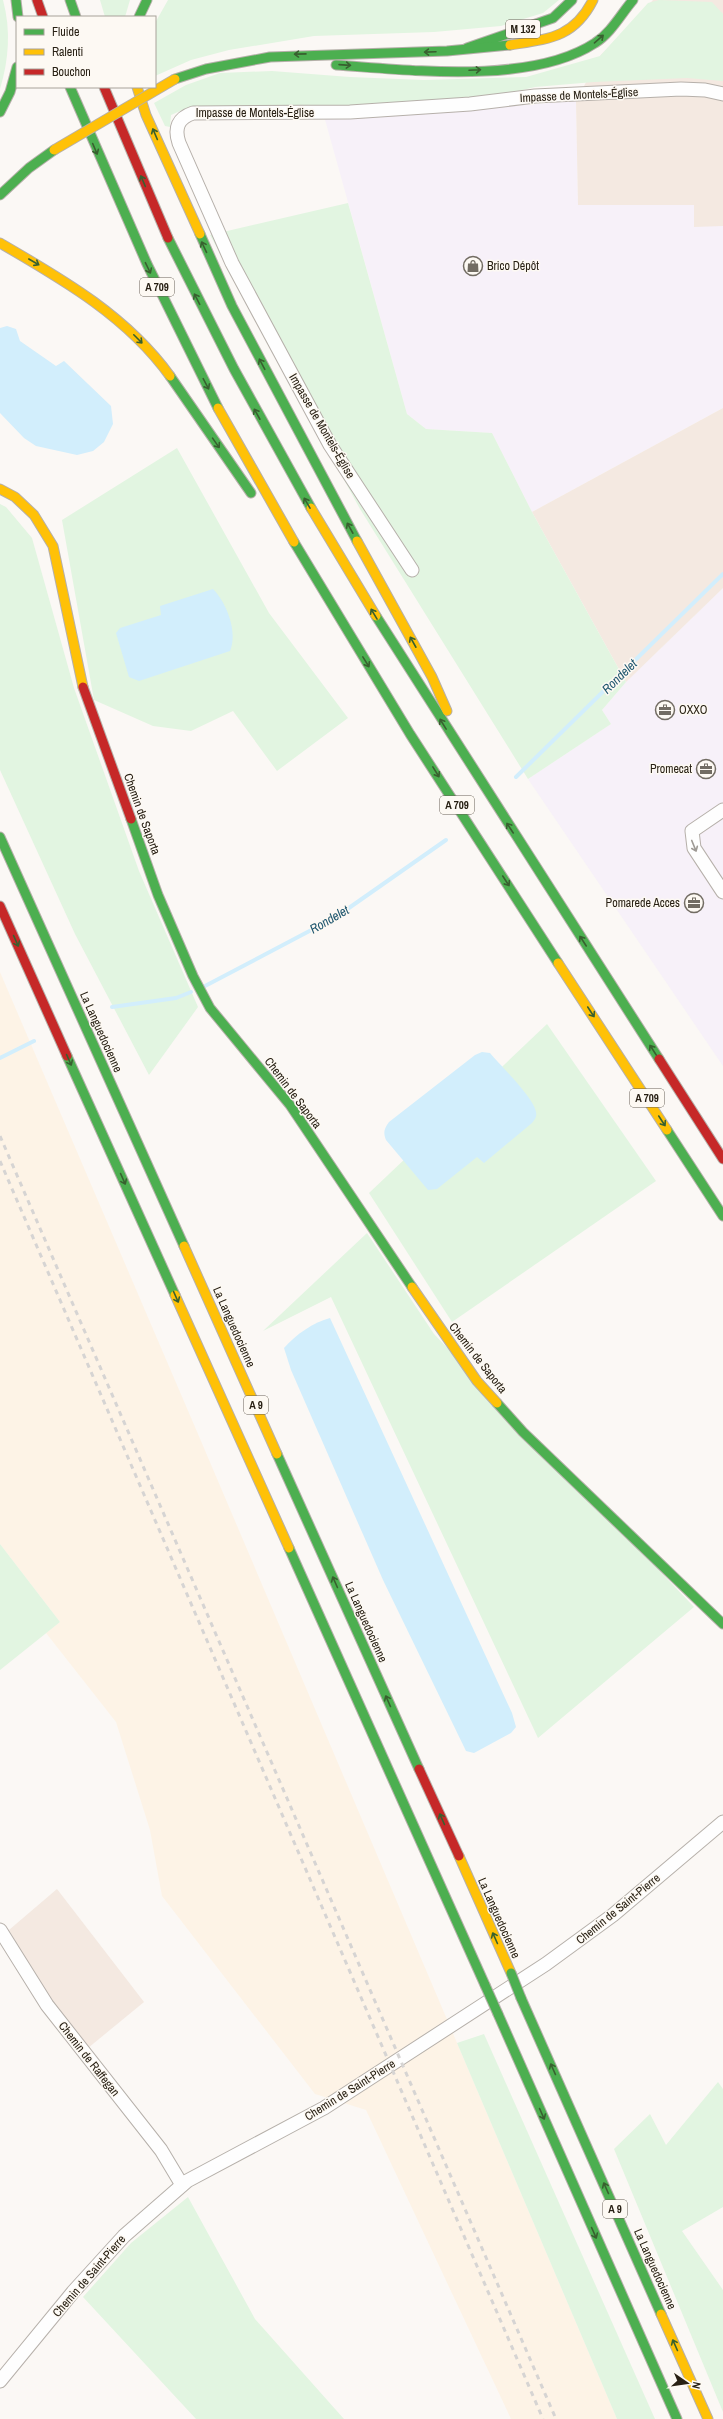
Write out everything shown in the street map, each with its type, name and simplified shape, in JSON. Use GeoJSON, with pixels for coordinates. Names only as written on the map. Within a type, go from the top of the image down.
{"type":"FeatureCollection","features":[{"type":"Feature","properties":{"kind":"main road"},"geometry":{"type":"LineString","coordinates":[[16,0],[18,16]]}},
{"type":"Feature","properties":{"kind":"main road"},"geometry":{"type":"LineString","coordinates":[[37,0],[43,16]]}},
{"type":"Feature","properties":{"kind":"main road"},"geometry":{"type":"LineString","coordinates":[[70,0],[76,16]]}},
{"type":"Feature","properties":{"kind":"main road"},"geometry":{"type":"LineString","coordinates":[[139,16],[147,0]]}},
{"type":"Feature","properties":{"kind":"main road","name":"M 132"},"geometry":{"type":"LineString","coordinates":[[467,48],[553,18],[572,0]]}},
{"type":"Feature","properties":{"kind":"main road","name":"M 132"},"geometry":{"type":"LineString","coordinates":[[0,196],[29,168],[54,150],[124,107],[175,79],[221,63],[293,54],[435,52],[556,38],[581,22],[593,0]]}},
{"type":"Feature","properties":{"kind":"main road","name":"M 132"},"geometry":{"type":"LineString","coordinates":[[250,59],[437,71],[508,68],[540,63],[585,49],[602,37],[633,0]]}},
{"type":"Feature","properties":{"kind":"main road"},"geometry":{"type":"LineString","coordinates":[[0,112],[10,92],[16,71]]}},
{"type":"Feature","properties":{"kind":"main road","name":"A 709"},"geometry":{"type":"LineString","coordinates":[[70,88],[135,239],[199,372],[266,494],[346,629],[723,1216]]}},
{"type":"Feature","properties":{"kind":"main road","name":"A 709"},"geometry":{"type":"LineString","coordinates":[[104,88],[168,238],[195,295],[254,407],[358,588],[479,781],[723,1159]]}},
{"type":"Feature","properties":{"kind":"main road"},"geometry":{"type":"LineString","coordinates":[[137,88],[152,128],[232,306],[313,460],[432,676],[479,781]]}},
{"type":"Feature","properties":{"kind":"main road"},"geometry":{"type":"LineString","coordinates":[[0,243],[97,303],[143,344],[168,374],[259,504]]}},
{"type":"Feature","properties":{"kind":"main road","name":"Chemin de Saporta"},"geometry":{"type":"LineString","coordinates":[[0,489],[15,497],[34,514],[53,546],[83,687],[158,895],[193,976],[210,1008],[290,1105],[443,1334],[477,1380],[523,1432],[723,1624]]}},
{"type":"Feature","properties":{"kind":"main road"},"geometry":{"type":"LineString","coordinates":[[272,522],[346,629]]}},
{"type":"Feature","properties":{"kind":"main road","name":"La Languedocienne"},"geometry":{"type":"LineString","coordinates":[[0,837],[511,1974],[708,2419]]}},
{"type":"Feature","properties":{"kind":"main road","name":"A 9"},"geometry":{"type":"LineString","coordinates":[[0,906],[498,2014],[677,2419]]}},
{"type":"Feature","properties":{"kind":"street","name":"Impasse de Montels-Église"},"geometry":{"type":"LineString","coordinates":[[412,570],[330,445],[232,263],[178,143],[176,128],[179,122],[185,116],[193,113],[350,112],[470,104],[535,96],[681,89],[705,90],[723,94]]}},
{"type":"Feature","properties":{"kind":"street"},"geometry":{"type":"LineString","coordinates":[[723,810],[692,831],[694,848],[723,892]]}},
{"type":"Feature","properties":{"kind":"street","name":"Chemin de Saint-Pierre"},"geometry":{"type":"LineString","coordinates":[[0,2381],[73,2292],[124,2236],[182,2185],[324,2108],[546,1964],[613,1915],[723,1822]]}},
{"type":"Feature","properties":{"kind":"street","name":"Chemin de Raffegan"},"geometry":{"type":"LineString","coordinates":[[0,1930],[47,2005],[161,2150],[182,2185]]}},
{"type":"Feature","properties":{"kind":"shaded area"},"geometry":{"type":"Polygon","coordinates":[[[653,0],[723,0],[723,226],[694,227],[694,205],[578,205],[576,101],[600,56],[653,0]]]}},
{"type":"Feature","properties":{"kind":"shaded area"},"geometry":{"type":"Polygon","coordinates":[[[576,101],[578,205],[695,205],[723,226],[723,408],[532,512],[492,433],[426,429],[407,414],[324,116],[437,112],[576,101]]]}},
{"type":"Feature","properties":{"kind":"shaded area"},"geometry":{"type":"Polygon","coordinates":[[[723,408],[723,588],[626,682],[532,512],[723,408]]]}},
{"type":"Feature","properties":{"kind":"shaded area"},"geometry":{"type":"Polygon","coordinates":[[[723,588],[723,1066],[528,779],[611,724],[602,710],[626,682],[723,588]]]}},
{"type":"Feature","properties":{"kind":"shaded area"},"geometry":{"type":"Polygon","coordinates":[[[0,972],[617,2419],[511,2419],[366,2110],[315,2094],[162,1896],[150,1830],[116,1722],[46,1633],[60,1622],[0,1544],[0,972]]]}},
{"type":"Feature","properties":{"kind":"shaded area"},"geometry":{"type":"Polygon","coordinates":[[[57,1889],[144,2002],[88,2048],[44,1992],[9,1930],[57,1889]]]}},
{"type":"Feature","properties":{"kind":"green space"},"geometry":{"type":"Polygon","coordinates":[[[0,0],[3,0],[6,11],[8,44],[0,89],[0,0]]]}},
{"type":"Feature","properties":{"kind":"green space"},"geometry":{"type":"Polygon","coordinates":[[[100,0],[130,0],[125,16],[105,16],[100,0]]]}},
{"type":"Feature","properties":{"kind":"green space"},"geometry":{"type":"Polygon","coordinates":[[[168,0],[559,0],[543,13],[501,26],[434,32],[314,36],[229,50],[191,60],[156,76],[156,21],[168,0]]]}},
{"type":"Feature","properties":{"kind":"green space"},"geometry":{"type":"Polygon","coordinates":[[[659,0],[712,2],[723,14],[723,81],[687,78],[594,82],[535,87],[502,95],[357,107],[281,109],[240,106],[187,108],[171,115],[170,127],[165,126],[154,103],[186,85],[220,73],[272,71],[350,77],[424,80],[526,77],[600,56],[648,3],[659,0]]]}},
{"type":"Feature","properties":{"kind":"green space"},"geometry":{"type":"Polygon","coordinates":[[[348,203],[407,414],[426,429],[492,433],[532,512],[626,682],[602,710],[611,724],[528,779],[360,509],[210,235],[348,203]]]}},
{"type":"Feature","properties":{"kind":"green space"},"geometry":{"type":"Polygon","coordinates":[[[177,448],[269,613],[348,718],[277,771],[233,711],[191,731],[153,726],[94,700],[62,520],[177,448]]]}},
{"type":"Feature","properties":{"kind":"green space"},"geometry":{"type":"Polygon","coordinates":[[[0,504],[6,507],[32,538],[74,688],[139,871],[198,1007],[149,1075],[75,934],[0,770],[0,504]]]}},
{"type":"Feature","properties":{"kind":"green space"},"geometry":{"type":"Polygon","coordinates":[[[547,1024],[656,1181],[452,1322],[369,1193],[547,1024]]]}},
{"type":"Feature","properties":{"kind":"green space"},"geometry":{"type":"Polygon","coordinates":[[[367,1233],[434,1334],[694,1607],[538,1738],[331,1297],[263,1331],[367,1233]]]}},
{"type":"Feature","properties":{"kind":"green space"},"geometry":{"type":"Polygon","coordinates":[[[0,1544],[60,1622],[0,1670],[0,1544]]]}},
{"type":"Feature","properties":{"kind":"green space"},"geometry":{"type":"Polygon","coordinates":[[[484,2034],[655,2419],[617,2419],[457,2043],[484,2034]]]}},
{"type":"Feature","properties":{"kind":"green space"},"geometry":{"type":"Polygon","coordinates":[[[718,2082],[723,2089],[723,2207],[682,2231],[723,2290],[723,2412],[614,2149],[650,2114],[666,2145],[718,2082]]]}},
{"type":"Feature","properties":{"kind":"green space"},"geometry":{"type":"Polygon","coordinates":[[[188,2197],[255,2319],[344,2419],[196,2419],[83,2297],[131,2243],[188,2197]]]}},
{"type":"Feature","properties":{"kind":"water"},"geometry":{"type":"Polygon","coordinates":[[[7,326],[16,329],[20,341],[56,366],[64,361],[111,406],[113,424],[104,442],[93,451],[77,455],[36,446],[24,438],[0,413],[0,328],[7,326]]]}},
{"type":"Feature","properties":{"kind":"water"},"geometry":{"type":"Polygon","coordinates":[[[213,589],[223,602],[230,618],[233,636],[230,651],[139,681],[129,677],[116,633],[120,628],[161,615],[160,606],[213,589]]]}},
{"type":"Feature","properties":{"kind":"water"},"geometry":{"type":"Polygon","coordinates":[[[482,1052],[490,1053],[523,1090],[534,1106],[536,1118],[484,1163],[477,1157],[437,1189],[428,1190],[386,1140],[384,1135],[385,1129],[389,1122],[475,1055],[482,1052]]]}},
{"type":"Feature","properties":{"kind":"water"},"geometry":{"type":"Polygon","coordinates":[[[330,1318],[512,1713],[516,1727],[511,1733],[474,1753],[466,1751],[383,1580],[291,1370],[284,1348],[305,1330],[330,1318]]]}},
{"type":"Feature","properties":{"kind":"waterway","name":"Rondelet"},"geometry":{"type":"LineString","coordinates":[[516,777],[723,574]]}},
{"type":"Feature","properties":{"kind":"waterway","name":"Rondelet"},"geometry":{"type":"LineString","coordinates":[[205,986],[336,917],[446,840]]}},
{"type":"Feature","properties":{"kind":"waterway"},"geometry":{"type":"LineString","coordinates":[[112,1007],[176,998],[191,992]]}},
{"type":"Feature","properties":{"kind":"waterway"},"geometry":{"type":"LineString","coordinates":[[0,1058],[34,1041]]}},
{"type":"Feature","properties":{"kind":"railway"},"geometry":{"type":"LineString","coordinates":[[0,1136],[556,2419]]}},
{"type":"Feature","properties":{"kind":"railway"},"geometry":{"type":"LineString","coordinates":[[0,1161],[543,2419]]}},
{"type":"Feature","properties":{"kind":"traffic: fast"},"geometry":{"type":"LineString","coordinates":[[16,0],[18,16]]}},
{"type":"Feature","properties":{"kind":"traffic: fast"},"geometry":{"type":"LineString","coordinates":[[70,0],[76,16]]}},
{"type":"Feature","properties":{"kind":"traffic: fast"},"geometry":{"type":"LineString","coordinates":[[139,16],[147,0]]}},
{"type":"Feature","properties":{"kind":"traffic: fast"},"geometry":{"type":"LineString","coordinates":[[467,48],[553,18],[572,0]]}},
{"type":"Feature","properties":{"kind":"traffic: fast"},"geometry":{"type":"LineString","coordinates":[[336,65],[399,70],[469,72],[504,70],[538,65],[569,56],[601,39],[611,29],[633,0]]}},
{"type":"Feature","properties":{"kind":"traffic: fast"},"geometry":{"type":"LineString","coordinates":[[175,79],[206,69],[270,57],[447,51],[510,45]]}},
{"type":"Feature","properties":{"kind":"traffic: fast"},"geometry":{"type":"LineString","coordinates":[[0,112],[10,92],[16,71]]}},
{"type":"Feature","properties":{"kind":"traffic: fast"},"geometry":{"type":"LineString","coordinates":[[70,88],[147,264],[218,408]]}},
{"type":"Feature","properties":{"kind":"traffic: fast"},"geometry":{"type":"LineString","coordinates":[[0,195],[29,168],[54,150]]}},
{"type":"Feature","properties":{"kind":"traffic: fast"},"geometry":{"type":"LineString","coordinates":[[200,234],[232,306],[357,541]]}},
{"type":"Feature","properties":{"kind":"traffic: fast"},"geometry":{"type":"LineString","coordinates":[[168,238],[234,369],[311,508]]}},
{"type":"Feature","properties":{"kind":"traffic: fast"},"geometry":{"type":"LineString","coordinates":[[170,376],[251,493]]}},
{"type":"Feature","properties":{"kind":"traffic: fast"},"geometry":{"type":"LineString","coordinates":[[294,542],[410,734],[558,963]]}},
{"type":"Feature","properties":{"kind":"traffic: fast"},"geometry":{"type":"LineString","coordinates":[[376,616],[659,1059]]}},
{"type":"Feature","properties":{"kind":"traffic: fast"},"geometry":{"type":"LineString","coordinates":[[131,819],[158,895],[193,976],[210,1008],[290,1105],[412,1287]]}},
{"type":"Feature","properties":{"kind":"traffic: fast"},"geometry":{"type":"LineString","coordinates":[[0,837],[184,1246]]}},
{"type":"Feature","properties":{"kind":"traffic: fast"},"geometry":{"type":"LineString","coordinates":[[67,1056],[175,1295]]}},
{"type":"Feature","properties":{"kind":"traffic: fast"},"geometry":{"type":"LineString","coordinates":[[667,1130],[723,1216]]}},
{"type":"Feature","properties":{"kind":"traffic: fast"},"geometry":{"type":"LineString","coordinates":[[497,1403],[523,1432],[723,1624]]}},
{"type":"Feature","properties":{"kind":"traffic: fast"},"geometry":{"type":"LineString","coordinates":[[277,1454],[419,1769]]}},
{"type":"Feature","properties":{"kind":"traffic: fast"},"geometry":{"type":"LineString","coordinates":[[289,1548],[485,1985]]}},
{"type":"Feature","properties":{"kind":"traffic: fast"},"geometry":{"type":"LineString","coordinates":[[511,1973],[521,1998]]}},
{"type":"Feature","properties":{"kind":"traffic: fast"},"geometry":{"type":"LineString","coordinates":[[485,1985],[498,2014]]}},
{"type":"Feature","properties":{"kind":"traffic: fast"},"geometry":{"type":"LineString","coordinates":[[521,1998],[661,2314]]}},
{"type":"Feature","properties":{"kind":"traffic: fast"},"geometry":{"type":"LineString","coordinates":[[498,2014],[677,2419]]}},
{"type":"Feature","properties":{"kind":"traffic: slow"},"geometry":{"type":"LineString","coordinates":[[510,45],[536,41],[559,34],[577,22],[586,13],[593,0]]}},
{"type":"Feature","properties":{"kind":"traffic: slow"},"geometry":{"type":"LineString","coordinates":[[54,150],[175,79]]}},
{"type":"Feature","properties":{"kind":"traffic: slow"},"geometry":{"type":"LineString","coordinates":[[137,88],[146,115],[200,234]]}},
{"type":"Feature","properties":{"kind":"traffic: slow"},"geometry":{"type":"LineString","coordinates":[[0,243],[70,285],[114,317],[153,355],[170,376]]}},
{"type":"Feature","properties":{"kind":"traffic: slow"},"geometry":{"type":"LineString","coordinates":[[218,408],[294,542]]}},
{"type":"Feature","properties":{"kind":"traffic: slow"},"geometry":{"type":"LineString","coordinates":[[0,489],[15,497],[34,515],[53,546],[83,687]]}},
{"type":"Feature","properties":{"kind":"traffic: slow"},"geometry":{"type":"LineString","coordinates":[[311,508],[376,616]]}},
{"type":"Feature","properties":{"kind":"traffic: slow"},"geometry":{"type":"LineString","coordinates":[[357,541],[432,677],[447,711]]}},
{"type":"Feature","properties":{"kind":"traffic: slow"},"geometry":{"type":"LineString","coordinates":[[558,963],[667,1130]]}},
{"type":"Feature","properties":{"kind":"traffic: slow"},"geometry":{"type":"LineString","coordinates":[[184,1246],[277,1454]]}},
{"type":"Feature","properties":{"kind":"traffic: slow"},"geometry":{"type":"LineString","coordinates":[[412,1287],[477,1381],[497,1403]]}},
{"type":"Feature","properties":{"kind":"traffic: slow"},"geometry":{"type":"LineString","coordinates":[[175,1295],[289,1548]]}},
{"type":"Feature","properties":{"kind":"traffic: slow"},"geometry":{"type":"LineString","coordinates":[[459,1856],[511,1973]]}},
{"type":"Feature","properties":{"kind":"traffic: slow"},"geometry":{"type":"LineString","coordinates":[[661,2314],[708,2419]]}},
{"type":"Feature","properties":{"kind":"traffic: jam"},"geometry":{"type":"LineString","coordinates":[[37,0],[43,16]]}},
{"type":"Feature","properties":{"kind":"traffic: jam"},"geometry":{"type":"LineString","coordinates":[[104,88],[168,238]]}},
{"type":"Feature","properties":{"kind":"traffic: jam"},"geometry":{"type":"LineString","coordinates":[[83,687],[131,819]]}},
{"type":"Feature","properties":{"kind":"traffic: jam"},"geometry":{"type":"LineString","coordinates":[[0,906],[67,1056]]}},
{"type":"Feature","properties":{"kind":"traffic: jam"},"geometry":{"type":"LineString","coordinates":[[659,1059],[723,1159]]}},
{"type":"Feature","properties":{"kind":"traffic: jam"},"geometry":{"type":"LineString","coordinates":[[419,1769],[459,1856]]}},
{"type":"Feature","properties":{"kind":"place","name":"Brico Dépôt"},"geometry":{"type":"Point","coordinates":[473,266]}},
{"type":"Feature","properties":{"kind":"place","name":"OXXO"},"geometry":{"type":"Point","coordinates":[665,710]}},
{"type":"Feature","properties":{"kind":"place","name":"Promecat"},"geometry":{"type":"Point","coordinates":[706,769]}},
{"type":"Feature","properties":{"kind":"place","name":"Pomarede Acces"},"geometry":{"type":"Point","coordinates":[694,903]}}]}
